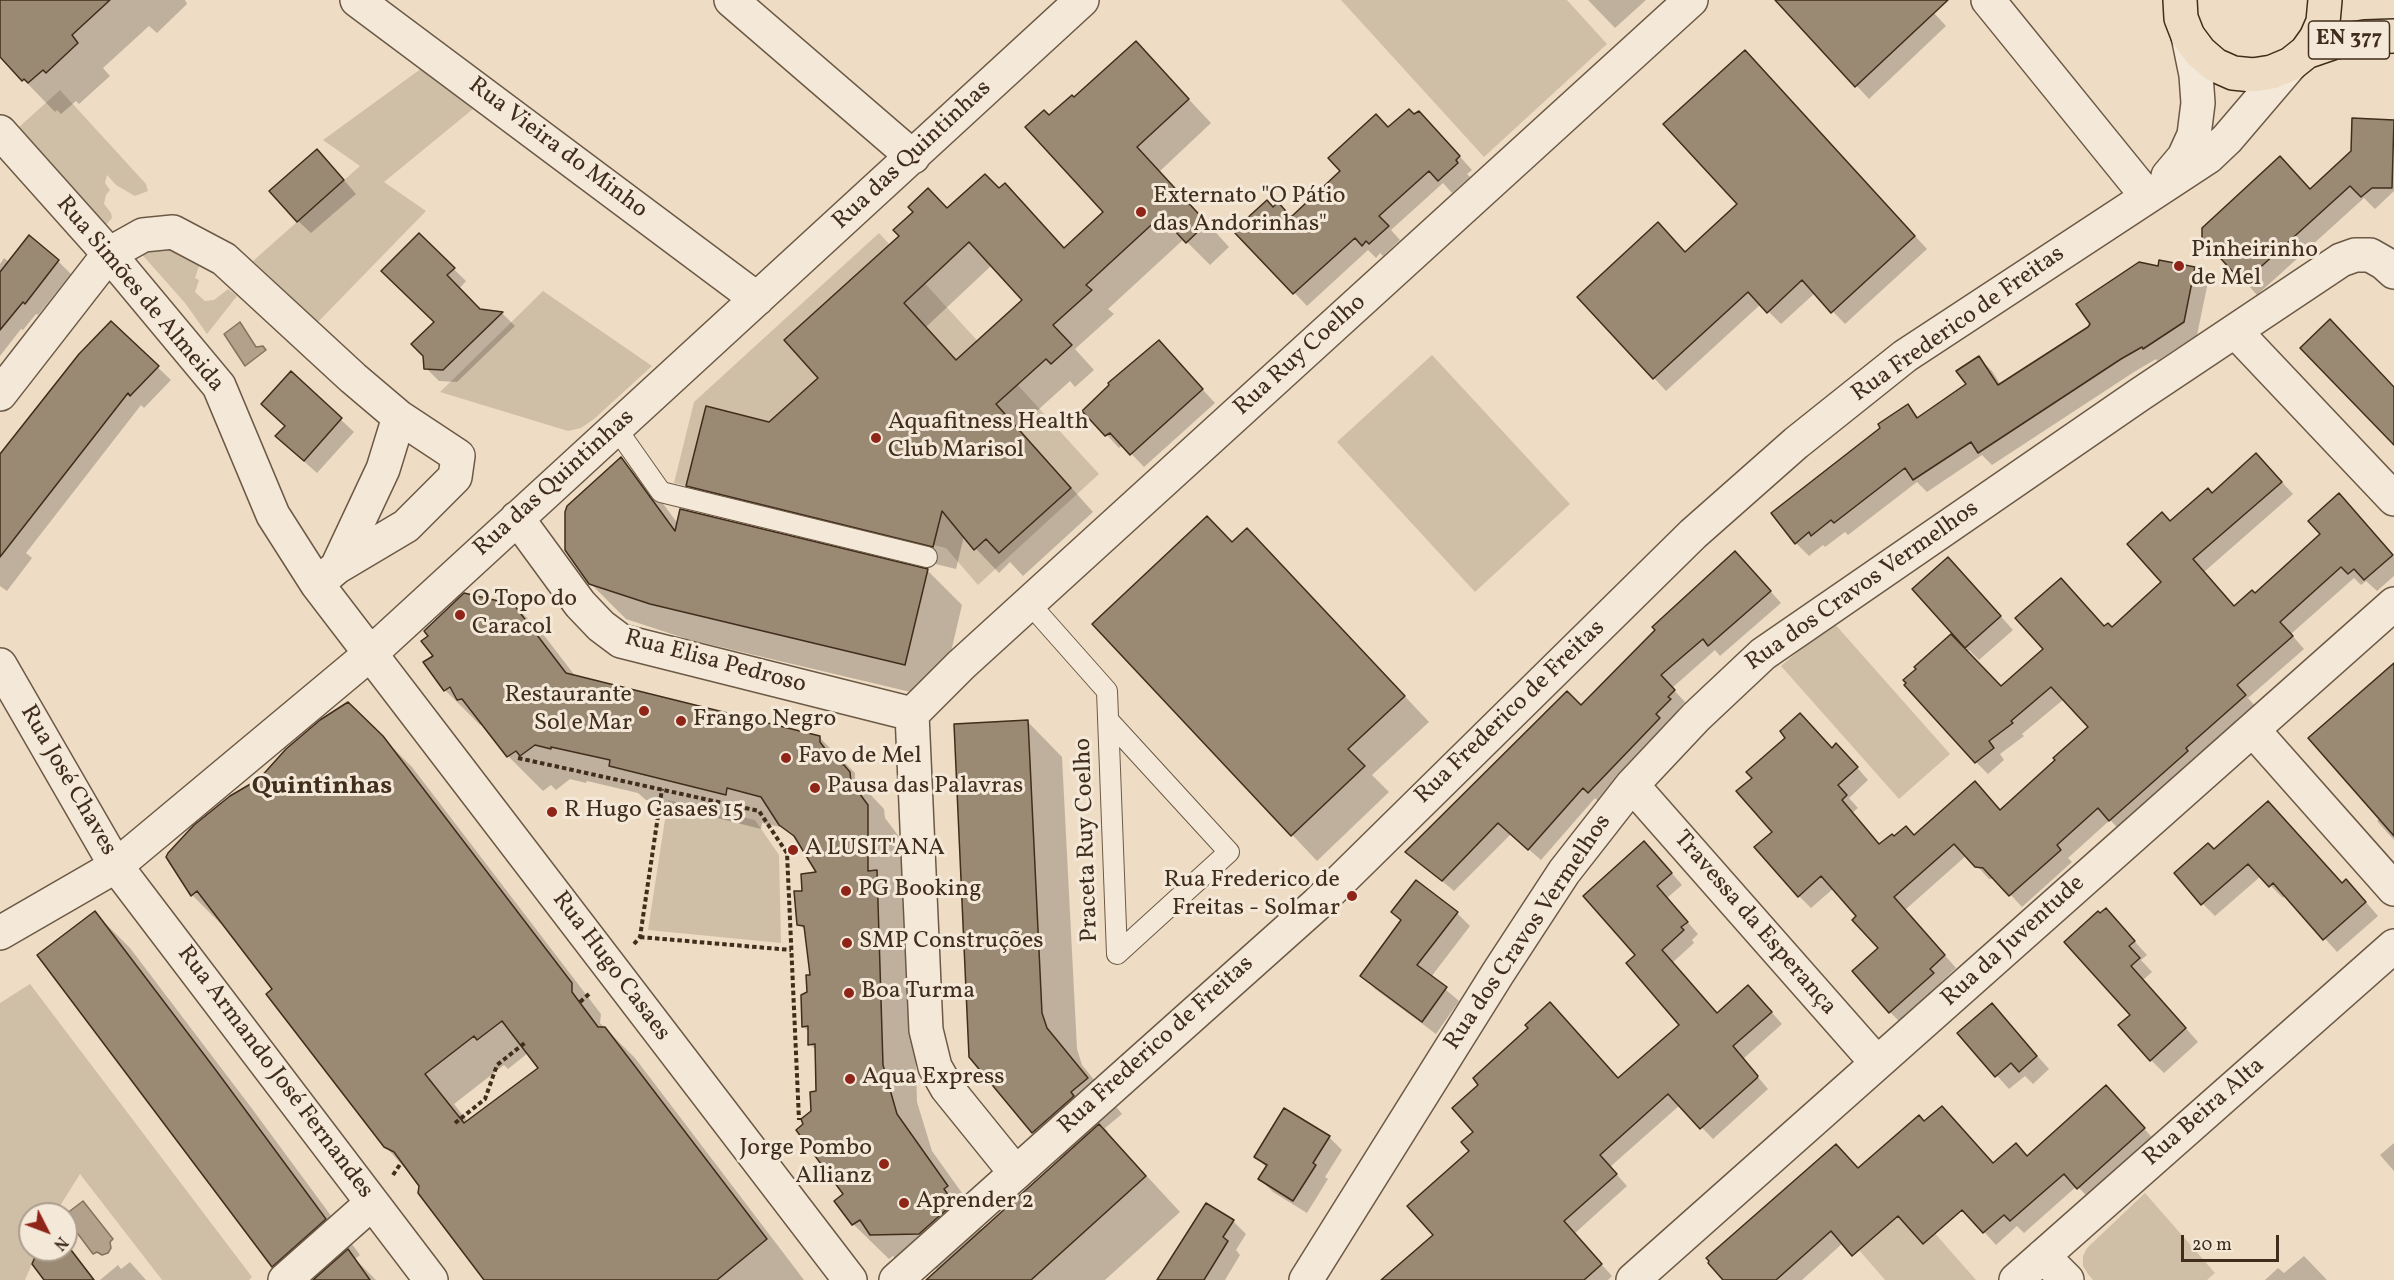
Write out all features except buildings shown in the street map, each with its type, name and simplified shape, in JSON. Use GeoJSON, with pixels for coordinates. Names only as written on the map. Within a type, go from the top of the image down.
{"type":"FeatureCollection","features":[{"type":"Feature","properties":{"kind":"main road"},"geometry":{"type":"LineString","coordinates":[[2180,0],[2181,18],[2188,36],[2200,52],[2215,64],[2234,72],[2253,75],[2272,72],[2298,58],[2316,38],[2323,22],[2325,0]]}},
{"type":"Feature","properties":{"kind":"main road","name":"EN 377"},"geometry":{"type":"LineString","coordinates":[[2298,58],[2335,42],[2365,37],[2394,36]]}},
{"type":"Feature","properties":{"kind":"street","name":"Rua Vieira do Minho"},"geometry":{"type":"LineString","coordinates":[[357,0],[757,299]]}},
{"type":"Feature","properties":{"kind":"street"},"geometry":{"type":"LineString","coordinates":[[731,0],[913,157]]}},
{"type":"Feature","properties":{"kind":"street","name":"Rua das Quintinhas"},"geometry":{"type":"LineString","coordinates":[[0,933],[116,866],[370,654],[1082,0]]}},
{"type":"Feature","properties":{"kind":"street","name":"Rua Ruy Coelho"},"geometry":{"type":"LineString","coordinates":[[912,714],[961,665],[1692,0]]}},
{"type":"Feature","properties":{"kind":"street"},"geometry":{"type":"LineString","coordinates":[[1988,0],[2153,191]]}},
{"type":"Feature","properties":{"kind":"street","name":"Rua Frederico de Freitas"},"geometry":{"type":"LineString","coordinates":[[2153,191],[2184,157],[2194,135],[2198,103],[2196,75],[2188,36]]}},
{"type":"Feature","properties":{"kind":"street","name":"Rua Frederico de Freitas"},"geometry":{"type":"LineString","coordinates":[[896,1280],[1317,904],[1694,534],[1796,444],[1905,356],[2208,157],[2227,139],[2298,58]]}},
{"type":"Feature","properties":{"kind":"street","name":"Rua Simões de Almeida"},"geometry":{"type":"LineString","coordinates":[[0,132],[110,254],[219,386],[273,515],[327,575],[370,654]]}},
{"type":"Feature","properties":{"kind":"street"},"geometry":{"type":"LineString","coordinates":[[0,394],[110,254],[142,235],[173,232],[224,259],[353,378],[399,417],[458,456],[455,477],[406,526],[327,575]]}},
{"type":"Feature","properties":{"kind":"street","name":"Rua dos Cravos Vermelhos"},"geometry":{"type":"LineString","coordinates":[[1306,1280],[1498,973],[1564,872],[1632,785],[1696,717],[1763,654],[2341,260],[2355,255],[2370,255],[2394,272]]}},
{"type":"Feature","properties":{"kind":"street"},"geometry":{"type":"LineString","coordinates":[[2235,331],[2394,499]]}},
{"type":"Feature","properties":{"kind":"street"},"geometry":{"type":"LineString","coordinates":[[327,575],[383,469],[399,417]]}},
{"type":"Feature","properties":{"kind":"street","name":"Rua Elisa Pedroso"},"geometry":{"type":"LineString","coordinates":[[517,518],[580,604],[601,626],[621,641],[912,714]]}},
{"type":"Feature","properties":{"kind":"street","name":"Rua da Juventude"},"geometry":{"type":"LineString","coordinates":[[1633,1280],[2394,604]]}},
{"type":"Feature","properties":{"kind":"street","name":"Rua Hugo Casaes"},"geometry":{"type":"LineString","coordinates":[[370,654],[850,1280]]}},
{"type":"Feature","properties":{"kind":"street","name":"Rua José Chaves"},"geometry":{"type":"LineString","coordinates":[[0,665],[116,866]]}},
{"type":"Feature","properties":{"kind":"street"},"geometry":{"type":"LineString","coordinates":[[912,714],[926,1030],[935,1067],[947,1088],[1015,1172]]}},
{"type":"Feature","properties":{"kind":"street"},"geometry":{"type":"LineString","coordinates":[[2253,730],[2394,889]]}},
{"type":"Feature","properties":{"kind":"street","name":"Travessa da Esperança"},"geometry":{"type":"LineString","coordinates":[[1632,785],[1877,1063]]}},
{"type":"Feature","properties":{"kind":"street","name":"Rua Armando José Fernandes"},"geometry":{"type":"LineString","coordinates":[[116,866],[431,1280]]}},
{"type":"Feature","properties":{"kind":"street","name":"Rua Beira Alta"},"geometry":{"type":"LineString","coordinates":[[2016,1280],[2394,946]]}},
{"type":"Feature","properties":{"kind":"street"},"geometry":{"type":"LineString","coordinates":[[285,1280],[372,1203]]}},
{"type":"Feature","properties":{"kind":"street"},"geometry":{"type":"LineString","coordinates":[[2043,1256],[2067,1280]]}},
{"type":"Feature","properties":{"kind":"lane"},"geometry":{"type":"LineString","coordinates":[[615,428],[661,492],[927,556]]}},
{"type":"Feature","properties":{"kind":"lane","name":"Praceta Ruy Coelho"},"geometry":{"type":"LineString","coordinates":[[1029,603],[1107,691],[1117,954],[1229,852],[1109,721]]}},
{"type":"Feature","properties":{"kind":"path"},"geometry":{"type":"LineString","coordinates":[[518,758],[759,811],[787,853],[799,1120]]}},
{"type":"Feature","properties":{"kind":"path"},"geometry":{"type":"LineString","coordinates":[[651,862],[663,789]]}},
{"type":"Feature","properties":{"kind":"path"},"geometry":{"type":"LineString","coordinates":[[640,937],[791,950]]}},
{"type":"Feature","properties":{"kind":"path"},"geometry":{"type":"LineString","coordinates":[[454,1123],[485,1099],[497,1065],[526,1042]]}},
{"type":"Feature","properties":{"kind":"shaded area"},"geometry":{"type":"Polygon","coordinates":[[[1341,0],[1567,0],[1607,44],[1484,157],[1341,0]]]}},
{"type":"Feature","properties":{"kind":"shaded area"},"geometry":{"type":"Polygon","coordinates":[[[422,68],[473,109],[384,182],[426,211],[318,322],[253,261],[360,166],[323,140],[422,68]]]}},
{"type":"Feature","properties":{"kind":"shaded area"},"geometry":{"type":"Polygon","coordinates":[[[60,90],[146,184],[148,191],[135,196],[116,185],[107,175],[105,183],[110,190],[104,204],[112,218],[105,226],[18,128],[60,90]]]}},
{"type":"Feature","properties":{"kind":"shaded area","name":"Aquafitness Health Club Marisol"},"geometry":{"type":"Polygon","coordinates":[[[879,233],[1099,474],[978,585],[946,548],[674,483],[694,402],[879,233]]]}},
{"type":"Feature","properties":{"kind":"shaded area"},"geometry":{"type":"Polygon","coordinates":[[[158,244],[188,252],[199,266],[195,278],[199,280],[195,292],[205,301],[214,300],[228,289],[237,296],[207,334],[185,303],[138,250],[158,244]]]}},
{"type":"Feature","properties":{"kind":"shaded area"},"geometry":{"type":"Polygon","coordinates":[[[543,291],[652,366],[594,419],[581,428],[568,431],[440,392],[543,291]]]}},
{"type":"Feature","properties":{"kind":"shaded area"},"geometry":{"type":"Polygon","coordinates":[[[240,322],[256,347],[263,346],[266,350],[245,366],[224,334],[240,322]]]}},
{"type":"Feature","properties":{"kind":"shaded area"},"geometry":{"type":"Polygon","coordinates":[[[1432,355],[1570,504],[1475,592],[1337,442],[1432,355]]]}},
{"type":"Feature","properties":{"kind":"shaded area"},"geometry":{"type":"Polygon","coordinates":[[[1833,622],[1950,754],[1899,799],[1781,666],[1833,622]]]}},
{"type":"Feature","properties":{"kind":"shaded area"},"geometry":{"type":"Polygon","coordinates":[[[668,800],[755,820],[779,855],[781,943],[648,930],[668,800]]]}},
{"type":"Feature","properties":{"kind":"shaded area"},"geometry":{"type":"Polygon","coordinates":[[[30,984],[252,1277],[249,1280],[162,1280],[80,1174],[62,1202],[18,1202],[18,1262],[33,1262],[25,1280],[0,1280],[0,1003],[30,984]]]}},
{"type":"Feature","properties":{"kind":"shaded area"},"geometry":{"type":"Polygon","coordinates":[[[2145,1193],[2215,1273],[2207,1280],[2093,1280],[2088,1274],[2083,1266],[2083,1256],[2087,1248],[2145,1193]]]}},
{"type":"Feature","properties":{"kind":"shaded area"},"geometry":{"type":"Polygon","coordinates":[[[83,1201],[113,1239],[110,1242],[111,1248],[108,1253],[93,1254],[78,1234],[78,1205],[83,1201]]]}},
{"type":"Feature","properties":{"kind":"shaded area"},"geometry":{"type":"Polygon","coordinates":[[[1910,1205],[1976,1280],[1885,1280],[1859,1250],[1910,1205]]]}},
{"type":"Feature","properties":{"kind":"place","name":"Externato \"O Pátio das Andorinhas\""},"geometry":{"type":"Point","coordinates":[1141,212]}},
{"type":"Feature","properties":{"kind":"place","name":"Pinheirinho de Mel"},"geometry":{"type":"Point","coordinates":[2179,266]}},
{"type":"Feature","properties":{"kind":"place","name":"Aquafitness Health Club Marisol"},"geometry":{"type":"Point","coordinates":[876,438]}},
{"type":"Feature","properties":{"kind":"place","name":"O Topo do Caracol"},"geometry":{"type":"Point","coordinates":[460,615]}},
{"type":"Feature","properties":{"kind":"place","name":"Restaurante Sol e Mar"},"geometry":{"type":"Point","coordinates":[644,711]}},
{"type":"Feature","properties":{"kind":"place","name":"Frango Negro"},"geometry":{"type":"Point","coordinates":[681,721]}},
{"type":"Feature","properties":{"kind":"place","name":"Favo de Mel"},"geometry":{"type":"Point","coordinates":[786,758]}},
{"type":"Feature","properties":{"kind":"place","name":"Pausa das Palavras"},"geometry":{"type":"Point","coordinates":[815,788]}},
{"type":"Feature","properties":{"kind":"place","name":"R Hugo Casaes 15"},"geometry":{"type":"Point","coordinates":[552,812]}},
{"type":"Feature","properties":{"kind":"place","name":"A LUSIT'ANA"},"geometry":{"type":"Point","coordinates":[793,850]}},
{"type":"Feature","properties":{"kind":"place","name":"PG Booking"},"geometry":{"type":"Point","coordinates":[846,891]}},
{"type":"Feature","properties":{"kind":"place","name":"Rua Frederico de Freitas - Solmar"},"geometry":{"type":"Point","coordinates":[1352,896]}},
{"type":"Feature","properties":{"kind":"place","name":"SMP Construções"},"geometry":{"type":"Point","coordinates":[847,943]}},
{"type":"Feature","properties":{"kind":"place","name":"Boa Turma"},"geometry":{"type":"Point","coordinates":[849,993]}},
{"type":"Feature","properties":{"kind":"place","name":"Aqua Express"},"geometry":{"type":"Point","coordinates":[850,1079]}},
{"type":"Feature","properties":{"kind":"place","name":"Jorge Pombo Allianz"},"geometry":{"type":"Point","coordinates":[884,1164]}},
{"type":"Feature","properties":{"kind":"place","name":"Aprender 2"},"geometry":{"type":"Point","coordinates":[904,1203]}},
{"type":"Feature","properties":{"kind":"district","name":"Quintinhas"},"geometry":{"type":"Point","coordinates":[322,788]}}]}
